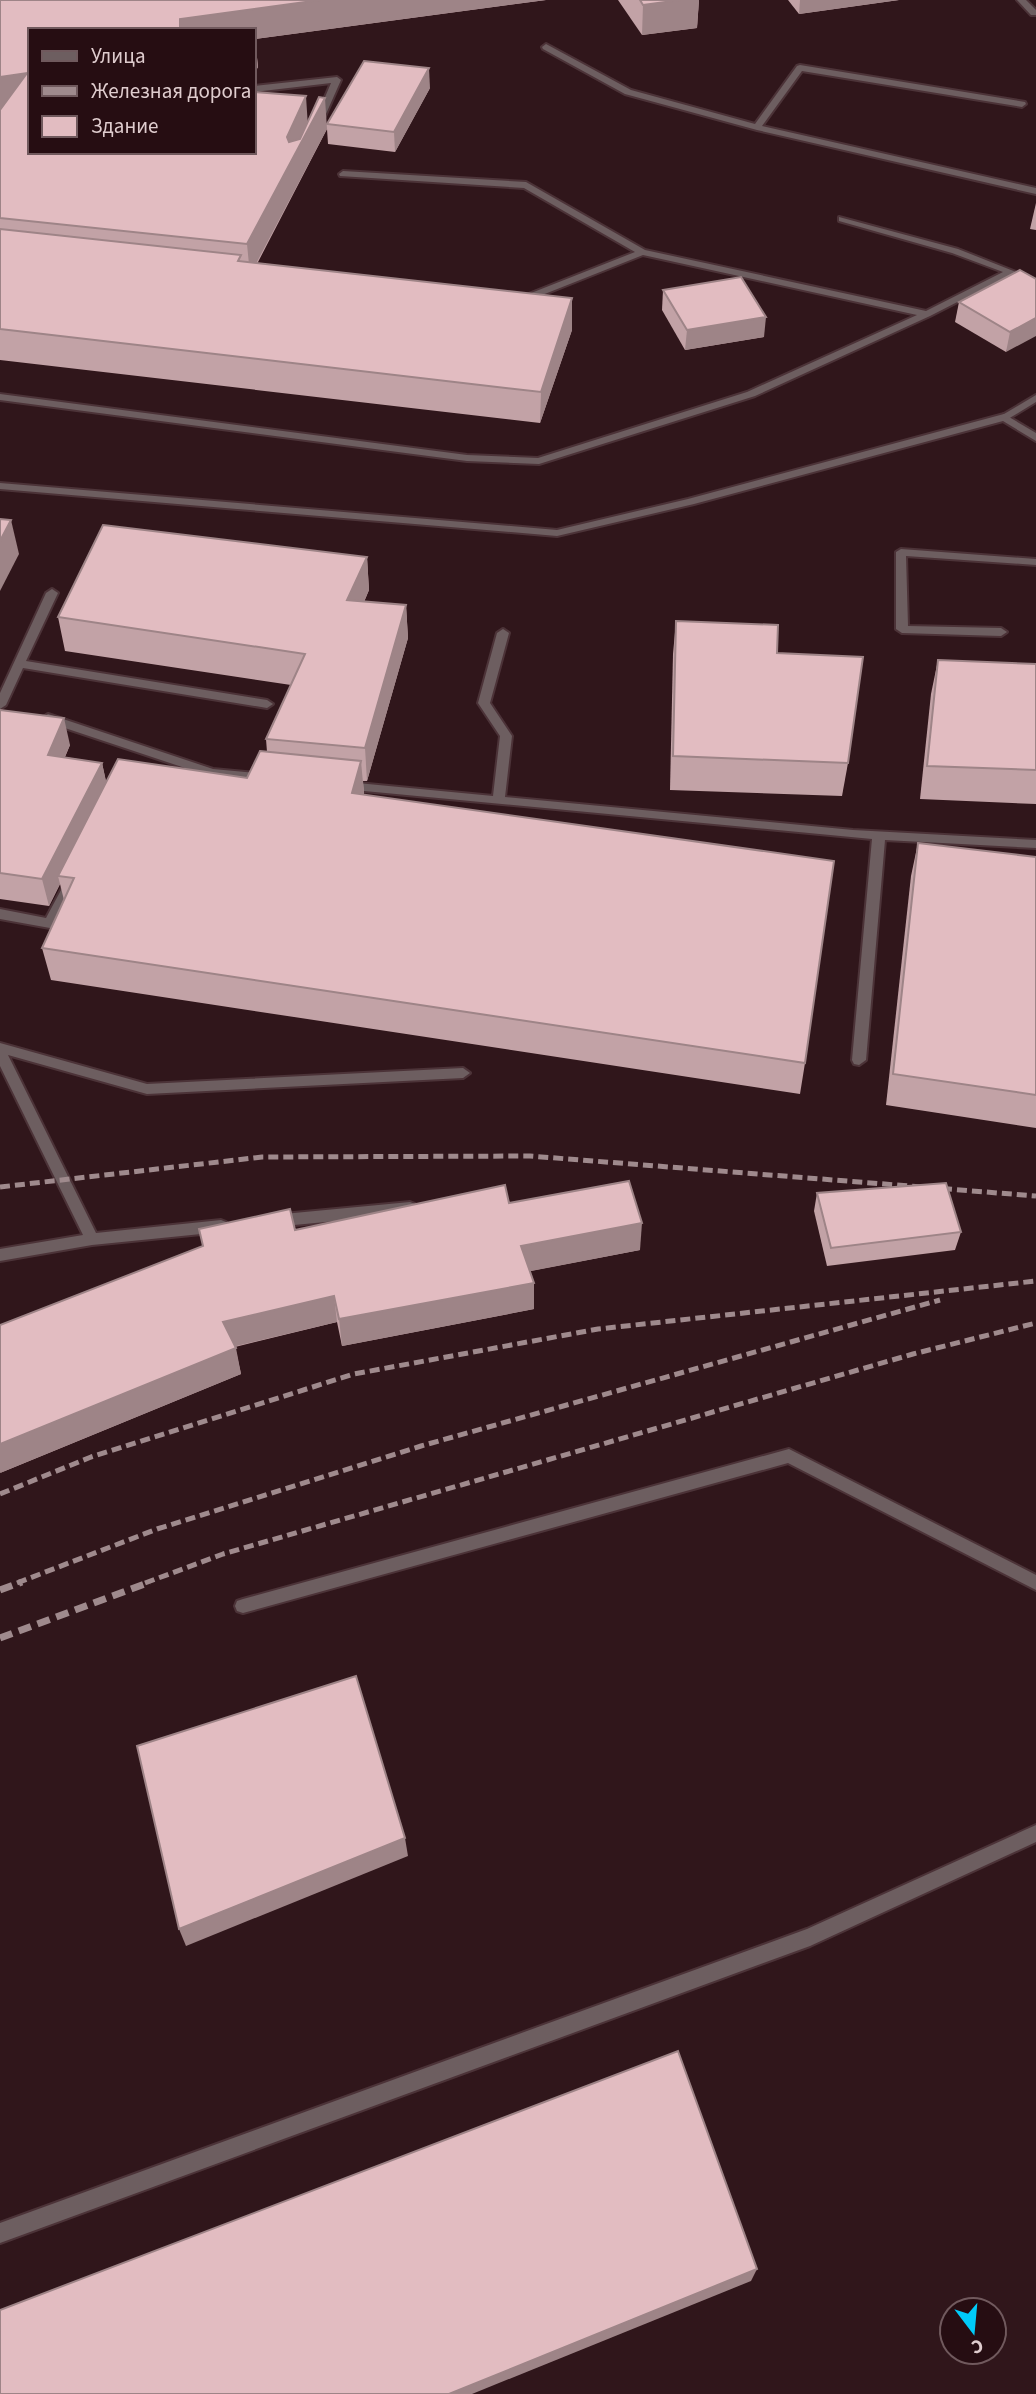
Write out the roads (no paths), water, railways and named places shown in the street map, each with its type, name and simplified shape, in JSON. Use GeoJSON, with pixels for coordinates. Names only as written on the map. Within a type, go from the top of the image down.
{"type":"FeatureCollection","features":[{"type":"Feature","properties":{"kind":"street"},"geometry":{"type":"LineString","coordinates":[[1021,0],[1034,13]]}},
{"type":"Feature","properties":{"kind":"street"},"geometry":{"type":"LineString","coordinates":[[546,47],[628,92],[758,127],[1036,191]]}},
{"type":"Feature","properties":{"kind":"street"},"geometry":{"type":"LineString","coordinates":[[758,127],[800,68],[1022,104]]}},
{"type":"Feature","properties":{"kind":"street"},"geometry":{"type":"LineString","coordinates":[[256,89],[337,79],[315,130]]}},
{"type":"Feature","properties":{"kind":"street"},"geometry":{"type":"LineString","coordinates":[[343,174],[526,185],[642,252],[926,314]]}},
{"type":"Feature","properties":{"kind":"street"},"geometry":{"type":"LineString","coordinates":[[0,397],[467,458],[539,461],[751,394],[1011,272],[955,251],[842,219]]}},
{"type":"Feature","properties":{"kind":"street"},"geometry":{"type":"LineString","coordinates":[[503,308],[642,252]]}},
{"type":"Feature","properties":{"kind":"street"},"geometry":{"type":"LineString","coordinates":[[0,486],[557,533],[690,502],[1004,417],[1036,397]]}},
{"type":"Feature","properties":{"kind":"street"},"geometry":{"type":"LineString","coordinates":[[1004,417],[1036,438]]}},
{"type":"Feature","properties":{"kind":"street"},"geometry":{"type":"LineString","coordinates":[[1001,632],[902,629],[901,552],[1036,562]]}},
{"type":"Feature","properties":{"kind":"street"},"geometry":{"type":"LineString","coordinates":[[0,705],[52,593]]}},
{"type":"Feature","properties":{"kind":"street"},"geometry":{"type":"LineString","coordinates":[[499,800],[506,736],[484,703],[503,633]]}},
{"type":"Feature","properties":{"kind":"street"},"geometry":{"type":"LineString","coordinates":[[19,664],[267,704]]}},
{"type":"Feature","properties":{"kind":"street"},"geometry":{"type":"LineString","coordinates":[[38,717],[212,773],[281,779]]}},
{"type":"Feature","properties":{"kind":"street"},"geometry":{"type":"LineString","coordinates":[[131,760],[138,748]]}},
{"type":"Feature","properties":{"kind":"street"},"geometry":{"type":"LineString","coordinates":[[335,785],[879,835],[1036,844]]}},
{"type":"Feature","properties":{"kind":"street"},"geometry":{"type":"LineString","coordinates":[[859,1060],[879,835]]}},
{"type":"Feature","properties":{"kind":"street"},"geometry":{"type":"LineString","coordinates":[[0,914],[50,923],[75,873]]}},
{"type":"Feature","properties":{"kind":"street"},"geometry":{"type":"LineString","coordinates":[[0,1050],[147,1089],[463,1073]]}},
{"type":"Feature","properties":{"kind":"street"},"geometry":{"type":"LineString","coordinates":[[0,1050],[92,1239]]}},
{"type":"Feature","properties":{"kind":"street"},"geometry":{"type":"LineString","coordinates":[[258,1223],[423,1206]]}},
{"type":"Feature","properties":{"kind":"street"},"geometry":{"type":"LineString","coordinates":[[0,1255],[92,1239],[230,1226]]}},
{"type":"Feature","properties":{"kind":"street"},"geometry":{"type":"LineString","coordinates":[[243,1606],[789,1456],[1036,1583]]}},
{"type":"Feature","properties":{"kind":"street"},"geometry":{"type":"LineString","coordinates":[[0,2234],[810,1937],[1036,1832]]}},
{"type":"Feature","properties":{"kind":"railway"},"geometry":{"type":"LineString","coordinates":[[0,1187],[262,1157],[530,1156],[1036,1196]]}},
{"type":"Feature","properties":{"kind":"railway"},"geometry":{"type":"LineString","coordinates":[[0,1494],[91,1457],[354,1374],[598,1329],[1036,1281]]}},
{"type":"Feature","properties":{"kind":"railway"},"geometry":{"type":"LineString","coordinates":[[17,1583],[157,1529],[421,1446],[940,1300]]}},
{"type":"Feature","properties":{"kind":"railway"},"geometry":{"type":"LineString","coordinates":[[145,1583],[223,1554],[913,1354],[1036,1323]]}},
{"type":"Feature","properties":{"kind":"railway"},"geometry":{"type":"LineString","coordinates":[[0,1590],[22,1582]]}},
{"type":"Feature","properties":{"kind":"railway"},"geometry":{"type":"LineString","coordinates":[[0,1638],[150,1582]]}}]}
